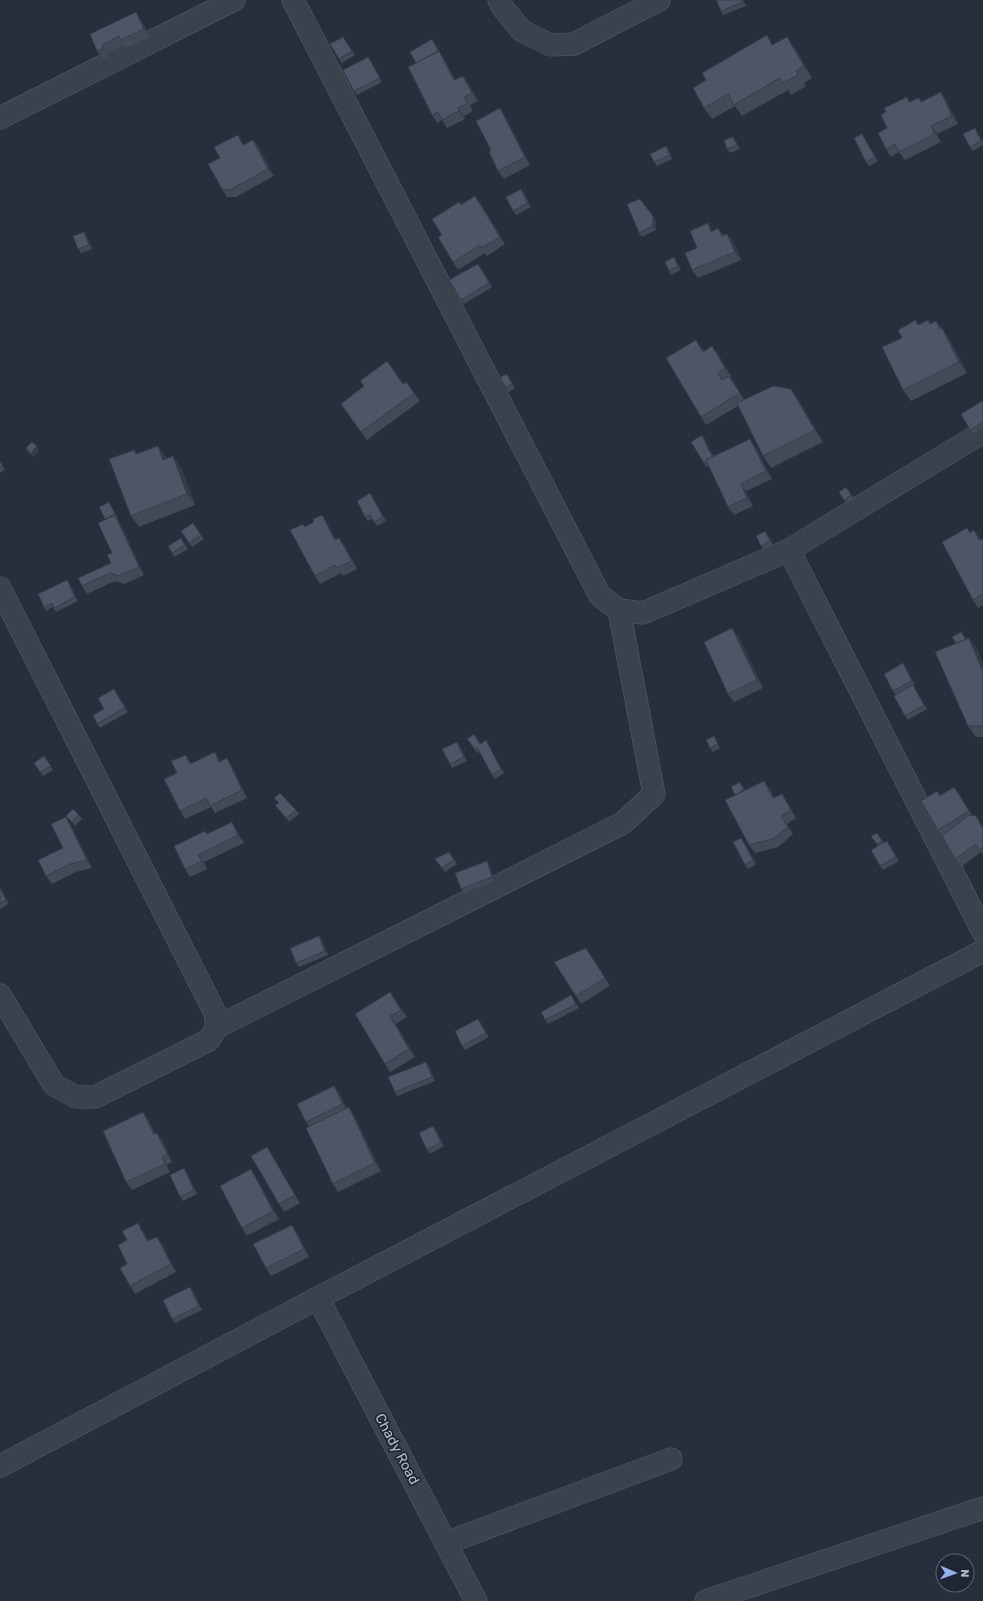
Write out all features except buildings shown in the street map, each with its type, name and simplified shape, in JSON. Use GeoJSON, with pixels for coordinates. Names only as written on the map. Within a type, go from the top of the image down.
{"type":"FeatureCollection","features":[{"type":"Feature","properties":{"kind":"street"},"geometry":{"type":"LineString","coordinates":[[0,118],[234,0]]}},
{"type":"Feature","properties":{"kind":"street"},"geometry":{"type":"LineString","coordinates":[[293,0],[600,596],[619,610],[643,613],[789,550],[983,432]]}},
{"type":"Feature","properties":{"kind":"street"},"geometry":{"type":"LineString","coordinates":[[499,0],[503,8],[522,31],[551,45],[574,44],[659,0]]}},
{"type":"Feature","properties":{"kind":"street"},"geometry":{"type":"LineString","coordinates":[[789,550],[983,932]]}},
{"type":"Feature","properties":{"kind":"street"},"geometry":{"type":"LineString","coordinates":[[0,588],[212,1006],[215,1013],[217,1027]]}},
{"type":"Feature","properties":{"kind":"street"},"geometry":{"type":"LineString","coordinates":[[0,995],[54,1085],[76,1097],[95,1097],[209,1040],[217,1027],[623,823],[654,794],[619,610]]}},
{"type":"Feature","properties":{"kind":"street"},"geometry":{"type":"LineString","coordinates":[[0,1466],[318,1298],[983,951]]}},
{"type":"Feature","properties":{"kind":"street","name":"Chady Road"},"geometry":{"type":"LineString","coordinates":[[318,1298],[476,1601]]}},
{"type":"Feature","properties":{"kind":"street"},"geometry":{"type":"LineString","coordinates":[[446,1543],[671,1459]]}},
{"type":"Feature","properties":{"kind":"street"},"geometry":{"type":"LineString","coordinates":[[706,1601],[983,1508]]}}]}
